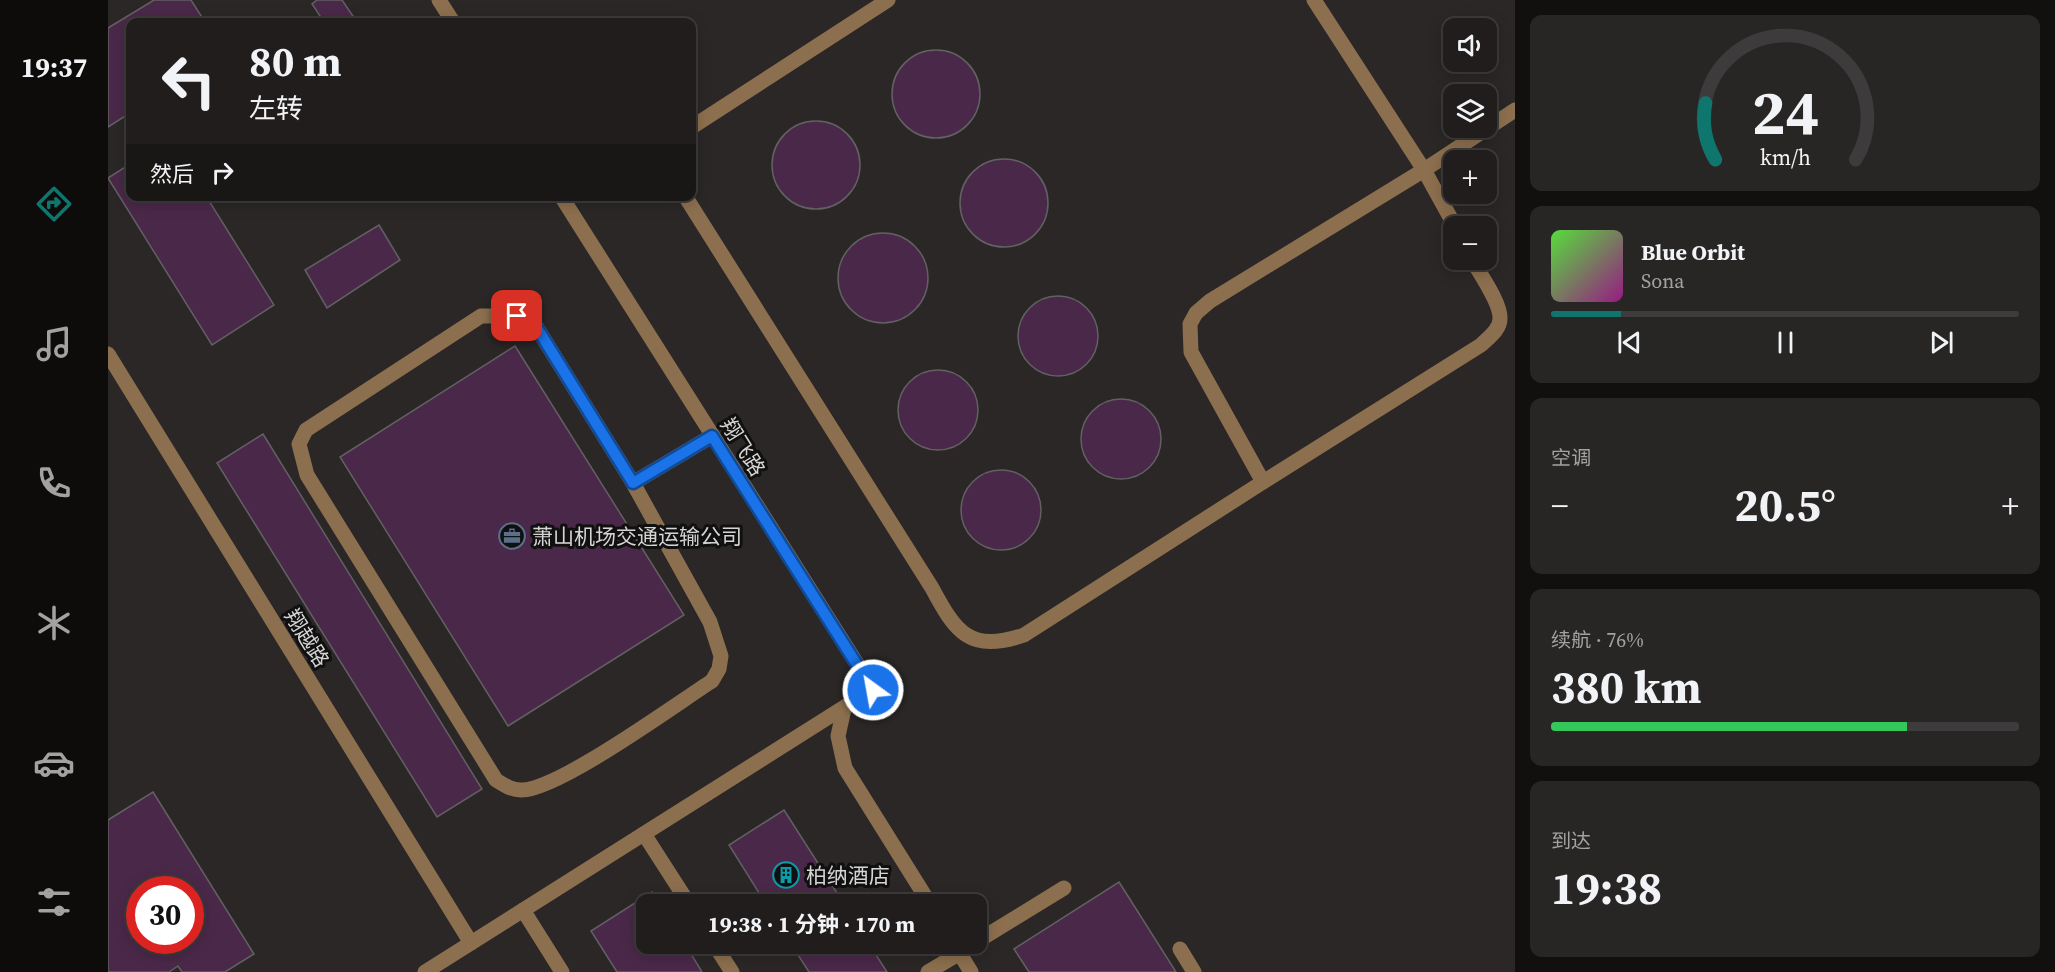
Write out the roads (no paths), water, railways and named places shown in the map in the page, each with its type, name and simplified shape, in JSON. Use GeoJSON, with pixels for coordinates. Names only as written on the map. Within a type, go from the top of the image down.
{"type":"FeatureCollection","features":[{"type":"Feature","properties":{"kind":"street"},"geometry":{"type":"LineString","coordinates":[[439,0],[450,18]]}},
{"type":"Feature","properties":{"kind":"street"},"geometry":{"type":"LineString","coordinates":[[696,125],[713,116],[888,0]]}},
{"type":"Feature","properties":{"kind":"street"},"geometry":{"type":"LineString","coordinates":[[1314,0],[1424,170],[1449,216]]}},
{"type":"Feature","properties":{"kind":"street"},"geometry":{"type":"LineString","coordinates":[[1263,482],[1191,352],[1190,324],[1196,313],[1210,301],[1424,170],[1515,110]]}},
{"type":"Feature","properties":{"kind":"street","name":"翔飞路"},"geometry":{"type":"LineString","coordinates":[[564,201],[873,690],[844,709]]}},
{"type":"Feature","properties":{"kind":"street"},"geometry":{"type":"LineString","coordinates":[[688,201],[932,588],[950,621],[965,634],[981,642],[1003,642],[1024,635],[1481,345],[1495,332],[1500,321],[1499,308],[1478,270]]}},
{"type":"Feature","properties":{"kind":"street"},"geometry":{"type":"LineString","coordinates":[[481,316],[517,316],[537,328],[633,483],[710,622],[721,656],[719,669],[712,681],[560,778],[522,790],[507,788],[496,780],[306,475],[299,444],[306,430],[481,316]]}},
{"type":"Feature","properties":{"kind":"street","name":"翔越路"},"geometry":{"type":"LineString","coordinates":[[108,354],[471,943]]}},
{"type":"Feature","properties":{"kind":"street"},"geometry":{"type":"LineString","coordinates":[[633,483],[712,436]]}},
{"type":"Feature","properties":{"kind":"street"},"geometry":{"type":"LineString","coordinates":[[425,972],[844,709]]}},
{"type":"Feature","properties":{"kind":"street"},"geometry":{"type":"LineString","coordinates":[[844,709],[838,736],[845,768],[924,894]]}},
{"type":"Feature","properties":{"kind":"street"},"geometry":{"type":"LineString","coordinates":[[644,834],[683,894]]}},
{"type":"Feature","properties":{"kind":"street"},"geometry":{"type":"LineString","coordinates":[[987,936],[1064,888]]}},
{"type":"Feature","properties":{"kind":"street"},"geometry":{"type":"LineString","coordinates":[[523,910],[562,972]]}},
{"type":"Feature","properties":{"kind":"street"},"geometry":{"type":"LineString","coordinates":[[1180,949],[1194,972]]}},
{"type":"Feature","properties":{"kind":"street"},"geometry":{"type":"LineString","coordinates":[[720,954],[732,972]]}},
{"type":"Feature","properties":{"kind":"street"},"geometry":{"type":"LineString","coordinates":[[928,972],[950,954]]}},
{"type":"Feature","properties":{"kind":"street"},"geometry":{"type":"LineString","coordinates":[[960,954],[971,972]]}},
{"type":"Feature","properties":{"kind":"place","name":"萧山机场交通运输公司"},"geometry":{"type":"Point","coordinates":[512,536]}},
{"type":"Feature","properties":{"kind":"place","name":"柏纳酒店"},"geometry":{"type":"Point","coordinates":[786,875]}}]}
